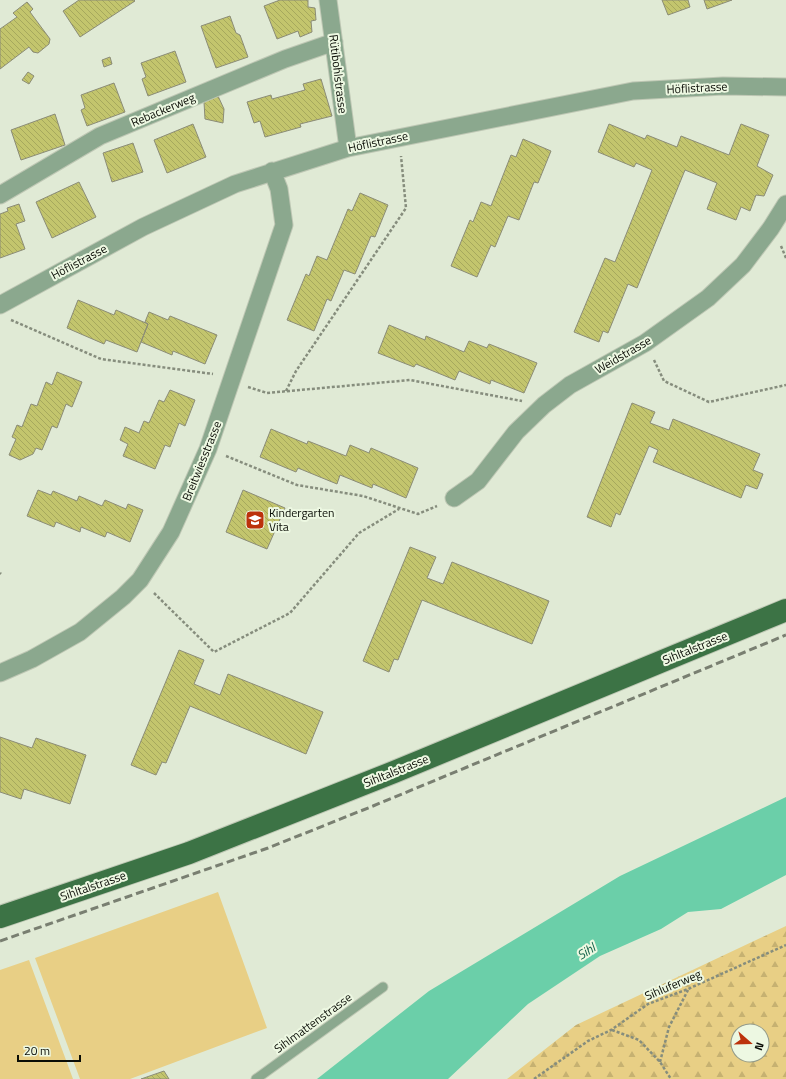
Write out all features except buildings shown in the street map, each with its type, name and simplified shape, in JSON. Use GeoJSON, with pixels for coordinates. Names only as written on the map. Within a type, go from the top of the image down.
{"type":"FeatureCollection","features":[{"type":"Feature","properties":{"kind":"main road","name":"Sihltalstrasse"},"geometry":{"type":"LineString","coordinates":[[0,917],[197,850],[394,772],[786,610]]}},
{"type":"Feature","properties":{"kind":"street","name":"Rütibohlstrasse"},"geometry":{"type":"LineString","coordinates":[[328,0],[348,148]]}},
{"type":"Feature","properties":{"kind":"street","name":"Rebackerweg"},"geometry":{"type":"LineString","coordinates":[[0,195],[100,136],[285,59],[334,42]]}},
{"type":"Feature","properties":{"kind":"street","name":"Höflistrasse"},"geometry":{"type":"LineString","coordinates":[[0,305],[143,227],[235,184],[348,148],[633,91],[723,86],[786,87]]}},
{"type":"Feature","properties":{"kind":"street","name":"Breitwiesstrasse"},"geometry":{"type":"LineString","coordinates":[[0,673],[32,659],[80,632],[123,598],[140,580],[171,532],[208,449],[284,225],[279,190],[272,172]]}},
{"type":"Feature","properties":{"kind":"street","name":"Weidstrasse"},"geometry":{"type":"LineString","coordinates":[[454,498],[478,481],[516,432],[544,405],[570,385],[645,344],[708,298],[743,265],[771,228],[786,204]]}},
{"type":"Feature","properties":{"kind":"lane","name":"Sihlmattenstrasse"},"geometry":{"type":"LineString","coordinates":[[256,1079],[384,987]]}},
{"type":"Feature","properties":{"kind":"path"},"geometry":{"type":"LineString","coordinates":[[286,392],[296,370],[406,208],[400,137]]}},
{"type":"Feature","properties":{"kind":"path"},"geometry":{"type":"LineString","coordinates":[[0,305],[8,319],[101,359],[214,374],[267,393],[410,380],[544,405]]}},
{"type":"Feature","properties":{"kind":"path"},"geometry":{"type":"LineString","coordinates":[[645,344],[664,381],[708,402],[786,385]]}},
{"type":"Feature","properties":{"kind":"path"},"geometry":{"type":"LineString","coordinates":[[208,449],[296,485],[363,496],[418,514],[454,498]]}},
{"type":"Feature","properties":{"kind":"path"},"geometry":{"type":"LineString","coordinates":[[140,580],[214,652],[290,613],[359,532],[399,509]]}},
{"type":"Feature","properties":{"kind":"path","name":"Sihluferweg"},"geometry":{"type":"LineString","coordinates":[[534,1079],[588,1041],[611,1030],[648,1004],[688,989],[786,945]]}},
{"type":"Feature","properties":{"kind":"path"},"geometry":{"type":"LineString","coordinates":[[660,1062],[669,1027],[688,989]]}},
{"type":"Feature","properties":{"kind":"path"},"geometry":{"type":"LineString","coordinates":[[611,1030],[639,1040],[660,1062],[671,1079]]}},
{"type":"Feature","properties":{"kind":"green space"},"geometry":{"type":"Polygon","coordinates":[[[218,892],[267,1028],[130,1079],[80,1079],[35,958],[218,892]]]}},
{"type":"Feature","properties":{"kind":"green space"},"geometry":{"type":"Polygon","coordinates":[[[786,926],[786,1079],[507,1079],[576,1025],[786,926]]]}},
{"type":"Feature","properties":{"kind":"green space"},"geometry":{"type":"Polygon","coordinates":[[[29,960],[73,1079],[0,1079],[0,970],[29,960]]]}},
{"type":"Feature","properties":{"kind":"water","name":"Sihl"},"geometry":{"type":"Polygon","coordinates":[[[786,797],[786,875],[721,909],[688,912],[661,929],[600,956],[528,1004],[448,1079],[317,1079],[429,991],[620,876],[786,797]]]}},
{"type":"Feature","properties":{"kind":"railway"},"geometry":{"type":"LineString","coordinates":[[0,941],[268,848],[786,635]]}},
{"type":"Feature","properties":{"kind":"place","name":"Kindergarten Vita"},"geometry":{"type":"Point","coordinates":[255,520]}}]}
